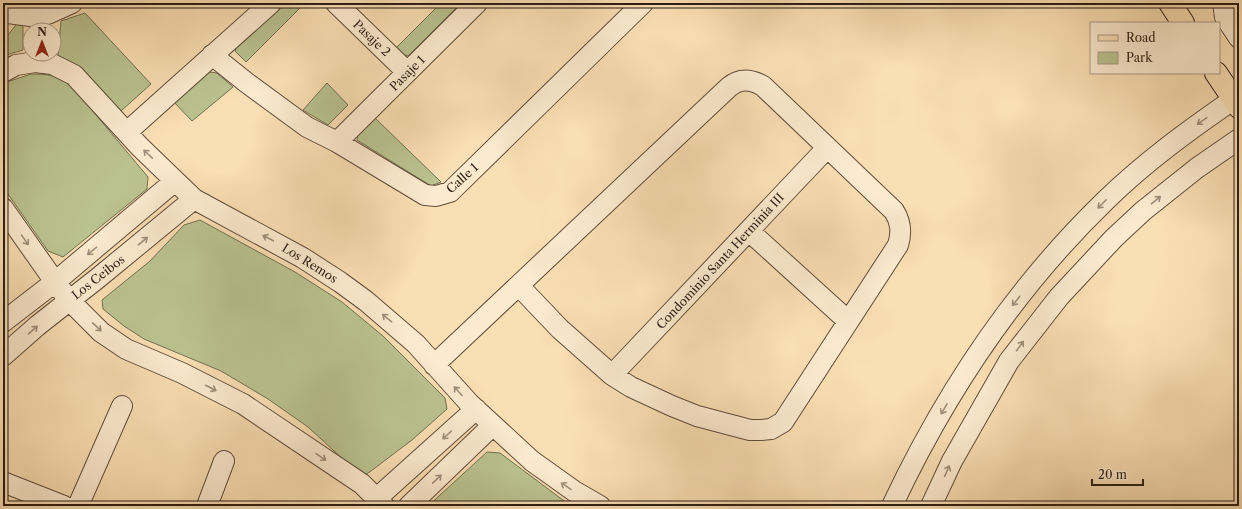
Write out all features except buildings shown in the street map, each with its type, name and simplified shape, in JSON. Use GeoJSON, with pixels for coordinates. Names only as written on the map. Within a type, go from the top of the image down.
{"type":"FeatureCollection","features":[{"type":"Feature","properties":{"kind":"main road"},"geometry":{"type":"LineString","coordinates":[[1170,3],[1182,22]]}},
{"type":"Feature","properties":{"kind":"main road"},"geometry":{"type":"LineString","coordinates":[[1217,74],[1236,103]]}},
{"type":"Feature","properties":{"kind":"street"},"geometry":{"type":"LineString","coordinates":[[45,22],[72,3]]}},
{"type":"Feature","properties":{"kind":"street"},"geometry":{"type":"LineString","coordinates":[[126,132],[271,3]]}},
{"type":"Feature","properties":{"kind":"street","name":"Pasaje 2"},"geometry":{"type":"LineString","coordinates":[[336,3],[407,72]]}},
{"type":"Feature","properties":{"kind":"street","name":"Pasaje 1"},"geometry":{"type":"LineString","coordinates":[[337,142],[477,3]]}},
{"type":"Feature","properties":{"kind":"street","name":"Calle 1"},"geometry":{"type":"LineString","coordinates":[[212,55],[247,84],[308,127],[337,142],[424,195],[436,196],[450,192],[643,3]]}},
{"type":"Feature","properties":{"kind":"street"},"geometry":{"type":"LineString","coordinates":[[3,9],[8,13],[40,22]]}},
{"type":"Feature","properties":{"kind":"street"},"geometry":{"type":"LineString","coordinates":[[1229,9],[1239,38]]}},
{"type":"Feature","properties":{"kind":"street","name":"Los Remos"},"geometry":{"type":"LineString","coordinates":[[3,72],[16,65],[30,62]]}},
{"type":"Feature","properties":{"kind":"street","name":"Los Remos"},"geometry":{"type":"LineString","coordinates":[[49,62],[74,75],[126,132],[194,198],[291,251],[340,282],[392,322],[416,344],[476,409],[527,456],[552,477],[600,506]]}},
{"type":"Feature","properties":{"kind":"street"},"geometry":{"type":"LineString","coordinates":[[434,364],[519,286],[723,92],[738,82],[750,80],[763,86],[894,211],[901,226],[898,245],[783,422],[771,428],[760,430],[750,430],[697,416],[651,397],[612,375],[560,329],[519,286]]}},
{"type":"Feature","properties":{"kind":"street"},"geometry":{"type":"LineString","coordinates":[[892,506],[926,439],[976,358],[1012,306],[1063,245],[1106,200],[1146,165],[1198,124],[1236,103]]}},
{"type":"Feature","properties":{"kind":"street"},"geometry":{"type":"LineString","coordinates":[[931,506],[952,461],[1002,374],[1033,328],[1058,297],[1114,238],[1169,189],[1239,139]]}},
{"type":"Feature","properties":{"kind":"street","name":"Condominio Santa Herminia III"},"geometry":{"type":"LineString","coordinates":[[612,375],[827,148]]}},
{"type":"Feature","properties":{"kind":"street","name":"Los Ceibos"},"geometry":{"type":"LineString","coordinates":[[3,322],[54,282],[175,181]]}},
{"type":"Feature","properties":{"kind":"street","name":"Los Ceibos"},"geometry":{"type":"LineString","coordinates":[[3,356],[194,198]]}},
{"type":"Feature","properties":{"kind":"street"},"geometry":{"type":"LineString","coordinates":[[3,208],[54,282],[69,300],[102,332],[126,349],[182,373],[243,404],[362,484],[380,502],[476,409]]}},
{"type":"Feature","properties":{"kind":"street"},"geometry":{"type":"LineString","coordinates":[[749,231],[848,321]]}},
{"type":"Feature","properties":{"kind":"street"},"geometry":{"type":"LineString","coordinates":[[1063,245],[1071,257],[1085,267]]}},
{"type":"Feature","properties":{"kind":"street"},"geometry":{"type":"LineString","coordinates":[[976,358],[990,362],[997,367],[1002,374]]}},
{"type":"Feature","properties":{"kind":"street"},"geometry":{"type":"LineString","coordinates":[[78,506],[122,406]]}},
{"type":"Feature","properties":{"kind":"street"},"geometry":{"type":"LineString","coordinates":[[409,506],[493,425]]}},
{"type":"Feature","properties":{"kind":"street"},"geometry":{"type":"LineString","coordinates":[[207,506],[224,461]]}},
{"type":"Feature","properties":{"kind":"street"},"geometry":{"type":"LineString","coordinates":[[3,482],[64,506]]}},
{"type":"Feature","properties":{"kind":"green space"},"geometry":{"type":"Polygon","coordinates":[[[283,3],[305,3],[246,62],[235,51],[237,45],[283,3]]]}},
{"type":"Feature","properties":{"kind":"green space"},"geometry":{"type":"Polygon","coordinates":[[[441,3],[461,3],[408,56],[402,54],[396,48],[441,3]]]}},
{"type":"Feature","properties":{"kind":"green space"},"geometry":{"type":"Polygon","coordinates":[[[85,13],[151,84],[121,111],[78,67],[62,58],[61,21],[85,13]]]}},
{"type":"Feature","properties":{"kind":"green space"},"geometry":{"type":"Polygon","coordinates":[[[20,20],[22,23],[22,50],[3,56],[3,41],[20,20]]]}},
{"type":"Feature","properties":{"kind":"green space"},"geometry":{"type":"Polygon","coordinates":[[[210,72],[217,73],[233,87],[192,121],[172,100],[204,74],[210,72]]]}},
{"type":"Feature","properties":{"kind":"green space"},"geometry":{"type":"Polygon","coordinates":[[[31,74],[52,76],[71,85],[148,177],[147,189],[63,257],[48,251],[3,187],[3,85],[7,82],[31,74]]]}},
{"type":"Feature","properties":{"kind":"green space"},"geometry":{"type":"Polygon","coordinates":[[[327,83],[348,105],[328,125],[303,110],[327,83]]]}},
{"type":"Feature","properties":{"kind":"green space"},"geometry":{"type":"Polygon","coordinates":[[[374,117],[441,182],[431,186],[357,140],[358,132],[374,117]]]}},
{"type":"Feature","properties":{"kind":"green space"},"geometry":{"type":"Polygon","coordinates":[[[200,220],[295,272],[342,302],[383,336],[445,398],[447,409],[412,440],[367,474],[359,474],[308,427],[268,399],[221,371],[144,339],[124,326],[103,309],[102,300],[150,261],[184,225],[200,220]]]}},
{"type":"Feature","properties":{"kind":"green space"},"geometry":{"type":"Polygon","coordinates":[[[487,452],[500,453],[571,506],[428,506],[487,452]]]}}]}
